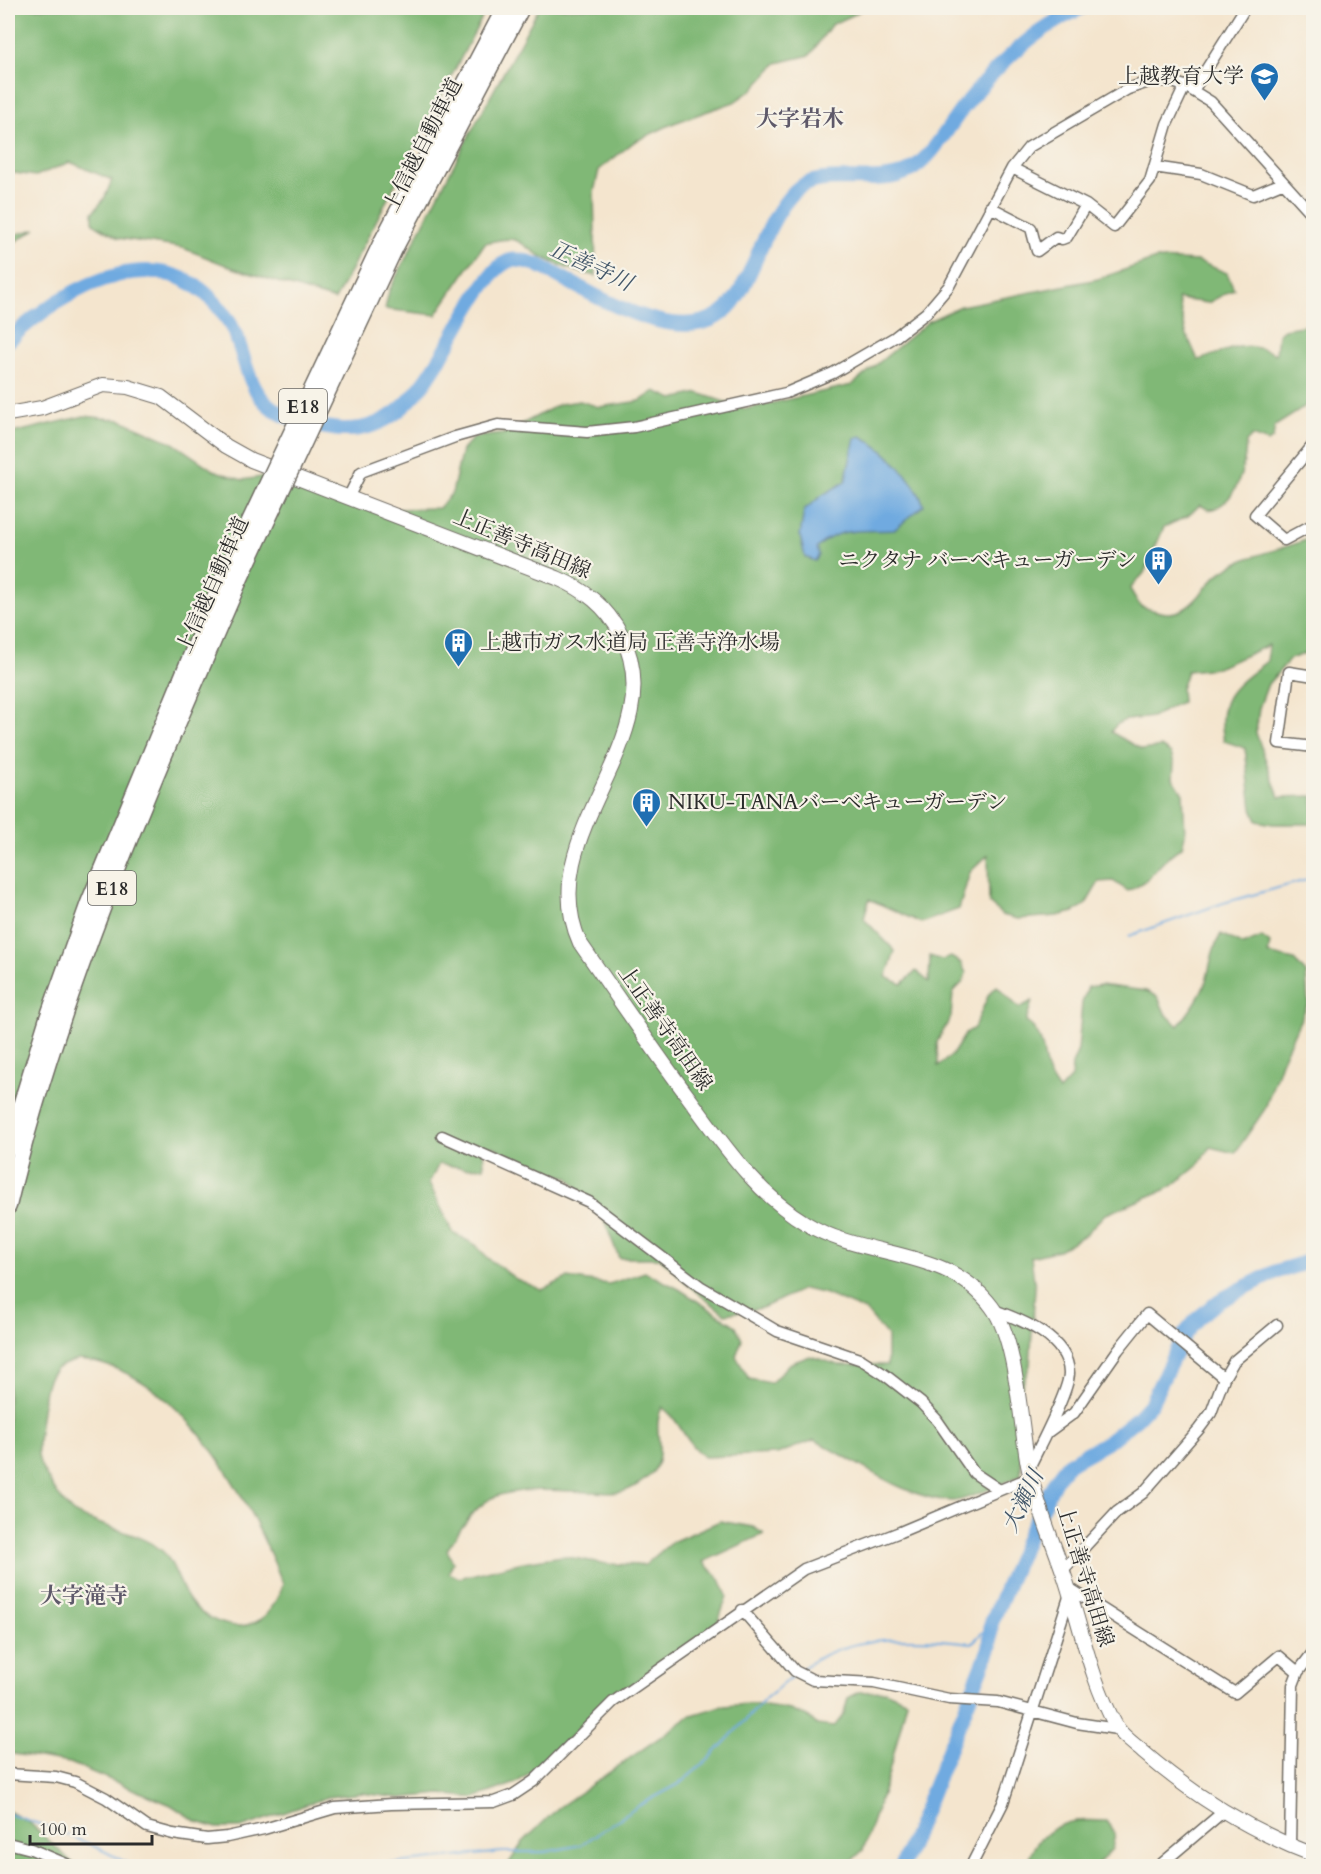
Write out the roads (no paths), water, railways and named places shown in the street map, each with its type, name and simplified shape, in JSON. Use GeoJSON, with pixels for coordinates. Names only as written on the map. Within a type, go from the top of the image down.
{"type":"FeatureCollection","features":[{"type":"Feature","properties":{"kind":"highway","name":"上信越自動車道"},"geometry":{"type":"LineString","coordinates":[[8,1149],[43,1032],[78,934],[186,664],[233,575],[388,246],[505,8]]}},
{"type":"Feature","properties":{"kind":"highway","name":"上信越自動車道"},"geometry":{"type":"LineString","coordinates":[[388,246],[521,8]]}},
{"type":"Feature","properties":{"kind":"highway","name":"上信越自動車道"},"geometry":{"type":"LineString","coordinates":[[8,1206],[42,1084],[81,966],[173,735],[233,575]]}},
{"type":"Feature","properties":{"kind":"main road","name":"上正善寺高田線"},"geometry":{"type":"LineString","coordinates":[[8,414],[42,408],[103,386],[128,387],[161,397],[226,446],[252,460],[557,578],[577,587],[605,610],[615,623],[630,655],[634,699],[624,735],[576,850],[569,886],[573,927],[580,943],[650,1045],[736,1161],[779,1205],[809,1226],[840,1238],[920,1258],[945,1269],[967,1284],[994,1310],[1010,1354],[1030,1472],[1063,1570],[1094,1675],[1118,1730],[1173,1779],[1247,1826],[1314,1857]]}},
{"type":"Feature","properties":{"kind":"street"},"geometry":{"type":"LineString","coordinates":[[1012,168],[1086,205],[1114,227],[1150,181],[1167,124],[1245,8]]}},
{"type":"Feature","properties":{"kind":"street"},"geometry":{"type":"LineString","coordinates":[[349,496],[361,472],[455,437],[498,425],[587,432],[634,427],[786,393],[833,373],[895,337],[926,313],[949,286],[1012,168],[1029,147],[1128,89],[1151,81],[1168,81],[1190,87],[1211,102],[1314,216]]}},
{"type":"Feature","properties":{"kind":"street"},"geometry":{"type":"LineString","coordinates":[[1154,167],[1202,174],[1253,195],[1282,183]]}},
{"type":"Feature","properties":{"kind":"street"},"geometry":{"type":"LineString","coordinates":[[990,207],[1031,228],[1037,251],[1056,237],[1062,239],[1067,237],[1086,205]]}},
{"type":"Feature","properties":{"kind":"street"},"geometry":{"type":"LineString","coordinates":[[1314,444],[1255,515],[1284,540],[1314,524]]}},
{"type":"Feature","properties":{"kind":"street"},"geometry":{"type":"LineString","coordinates":[[1314,676],[1288,672],[1279,743],[1314,747]]}},
{"type":"Feature","properties":{"kind":"street"},"geometry":{"type":"LineString","coordinates":[[442,1136],[589,1203],[700,1286],[777,1330],[862,1360],[921,1403],[937,1420],[974,1473],[998,1489]]}},
{"type":"Feature","properties":{"kind":"street"},"geometry":{"type":"LineString","coordinates":[[8,1774],[56,1777],[75,1782],[106,1798],[147,1827],[207,1839],[264,1829],[335,1808],[391,1804],[494,1802],[513,1795],[534,1781],[613,1702],[804,1569],[900,1532],[998,1489],[1030,1472],[1069,1375],[1066,1362],[1059,1349],[1046,1335],[1016,1318],[994,1310]]}},
{"type":"Feature","properties":{"kind":"street"},"geometry":{"type":"LineString","coordinates":[[1048,1432],[1074,1413],[1118,1350],[1147,1314],[1224,1378]]}},
{"type":"Feature","properties":{"kind":"street"},"geometry":{"type":"LineString","coordinates":[[1063,1570],[1117,1512],[1143,1493],[1199,1430],[1211,1413],[1224,1378],[1234,1361],[1277,1325]]}},
{"type":"Feature","properties":{"kind":"street"},"geometry":{"type":"LineString","coordinates":[[971,1866],[1003,1803],[1069,1591],[1235,1693],[1279,1656],[1298,1672]]}},
{"type":"Feature","properties":{"kind":"street"},"geometry":{"type":"LineString","coordinates":[[742,1610],[750,1623],[795,1671],[813,1680],[873,1683],[949,1699],[998,1702],[1077,1723],[1118,1730]]}},
{"type":"Feature","properties":{"kind":"street"},"geometry":{"type":"LineString","coordinates":[[1290,1846],[1293,1685],[1298,1672],[1314,1651]]}},
{"type":"Feature","properties":{"kind":"street"},"geometry":{"type":"LineString","coordinates":[[1159,1866],[1224,1811]]}},
{"type":"Feature","properties":{"kind":"street"},"geometry":{"type":"LineString","coordinates":[[8,1843],[31,1849],[71,1866]]}},
{"type":"Feature","properties":{"kind":"street"},"geometry":{"type":"LineString","coordinates":[[1311,1866],[1314,1857]]}},
{"type":"Feature","properties":{"kind":"water"},"geometry":{"type":"Polygon","coordinates":[[[861,436],[880,449],[898,466],[913,485],[924,505],[894,530],[853,531],[834,536],[817,548],[819,555],[815,561],[805,557],[800,536],[804,510],[824,494],[845,482],[855,438],[861,436]]]}},
{"type":"Feature","properties":{"kind":"waterway","name":"正善寺川"},"geometry":{"type":"LineString","coordinates":[[8,341],[59,301],[88,285],[118,275],[148,272],[177,277],[204,292],[228,320],[238,340],[253,384],[272,408],[289,418],[317,426],[336,429],[365,427],[390,417],[411,399],[429,376],[474,300],[495,271],[502,264],[512,260],[536,264],[611,304],[640,316],[669,323],[695,324],[719,315],[738,295],[777,214],[795,191],[805,184],[818,180],[896,176],[917,166],[1001,64],[1046,27],[1081,8]]}},
{"type":"Feature","properties":{"kind":"waterway"},"geometry":{"type":"LineString","coordinates":[[1129,936],[1223,903],[1314,878]]}},
{"type":"Feature","properties":{"kind":"waterway","name":"大瀬川"},"geometry":{"type":"LineString","coordinates":[[902,1866],[990,1647],[991,1624],[1030,1531],[1055,1481],[1068,1464],[1109,1441],[1151,1403],[1184,1335],[1198,1318],[1219,1301],[1275,1272],[1314,1260]]}},
{"type":"Feature","properties":{"kind":"waterway"},"geometry":{"type":"LineString","coordinates":[[800,1670],[819,1658],[861,1643],[905,1639],[972,1643],[991,1624]]}},
{"type":"Feature","properties":{"kind":"waterway"},"geometry":{"type":"LineString","coordinates":[[367,1866],[502,1852],[545,1852],[581,1845],[640,1805],[679,1784],[708,1760],[767,1697],[795,1674]]}},
{"type":"Feature","properties":{"kind":"waterway"},"geometry":{"type":"LineString","coordinates":[[8,1814],[72,1836],[132,1866]]}},
{"type":"Feature","properties":{"kind":"place","name":"上越教育大学"},"geometry":{"type":"Point","coordinates":[1265,102]}},
{"type":"Feature","properties":{"kind":"place","name":"ニクタナ バーベキューガーデン"},"geometry":{"type":"Point","coordinates":[1158,586]}},
{"type":"Feature","properties":{"kind":"place","name":"上越市ガス水道局 正善寺浄水場"},"geometry":{"type":"Point","coordinates":[459,668]}},
{"type":"Feature","properties":{"kind":"place","name":"NIKU-TANAバーベキューガーデン"},"geometry":{"type":"Point","coordinates":[647,828]}},
{"type":"Feature","properties":{"kind":"district","name":"大字岩木"},"geometry":{"type":"Point","coordinates":[800,119]}},
{"type":"Feature","properties":{"kind":"district","name":"大字滝寺"},"geometry":{"type":"Point","coordinates":[84,1596]}}]}
